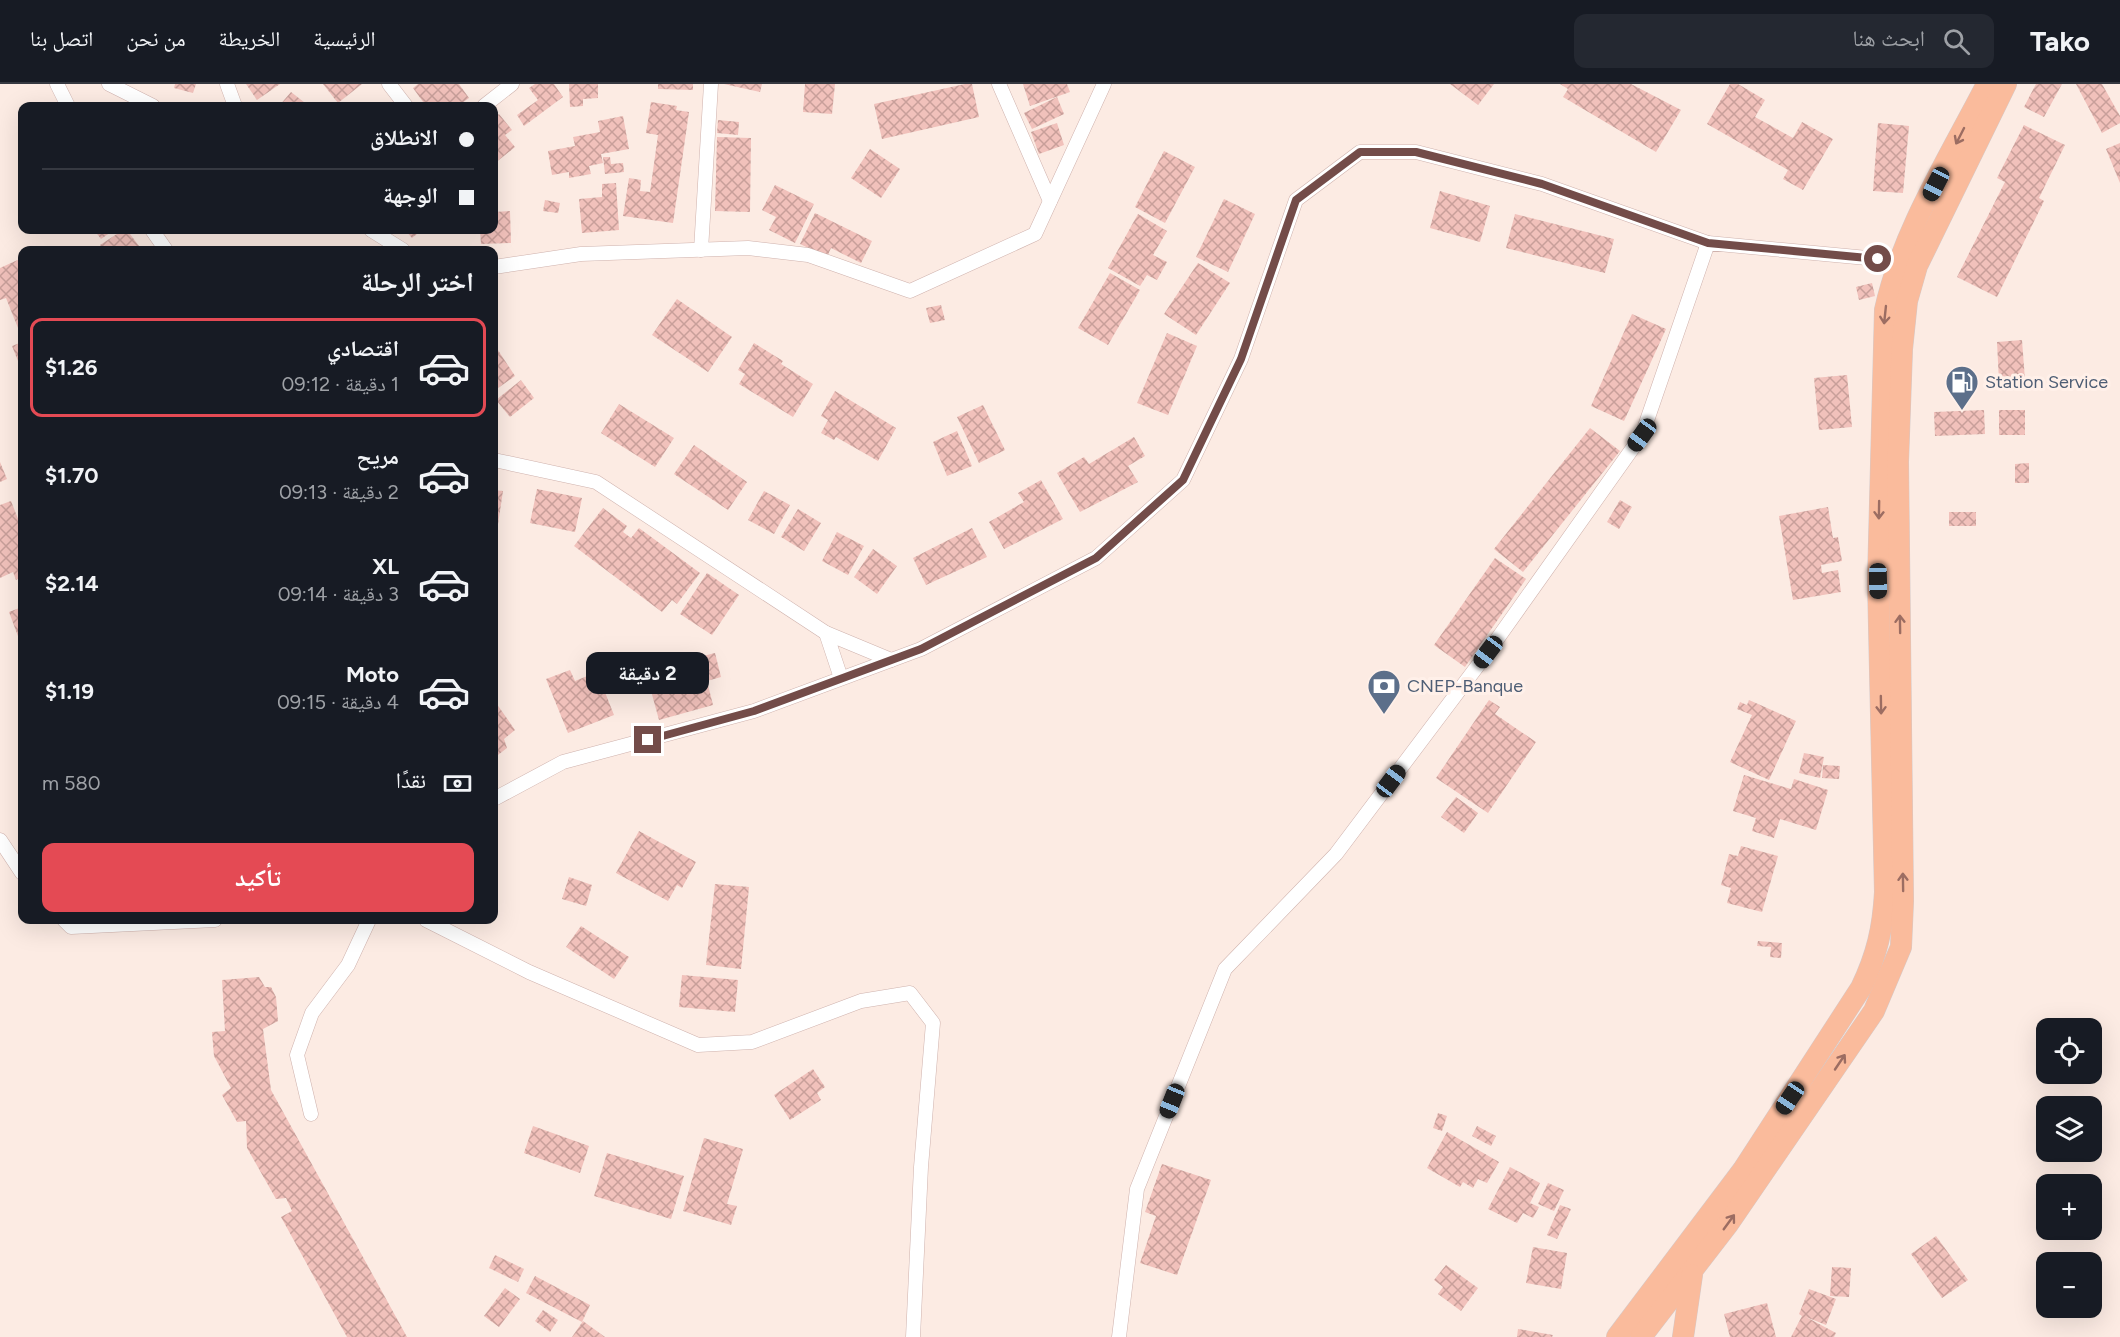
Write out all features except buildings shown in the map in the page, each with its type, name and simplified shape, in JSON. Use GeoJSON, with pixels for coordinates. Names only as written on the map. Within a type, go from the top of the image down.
{"type":"FeatureCollection","features":[{"type":"Feature","properties":{"kind":"main road"},"geometry":{"type":"LineString","coordinates":[[1617,1337],[1743,1170],[1861,988],[1876,957],[1883,929],[1885,892],[1878,581],[1880,414],[1885,310],[1899,261],[1987,84]]}},
{"type":"Feature","properties":{"kind":"main road"},"geometry":{"type":"LineString","coordinates":[[1641,1337],[1756,1184],[1874,1011],[1901,947],[1903,901],[1898,462],[1902,349],[1907,301],[1917,266],[2006,84]]}},
{"type":"Feature","properties":{"kind":"main road"},"geometry":{"type":"LineString","coordinates":[[1683,1337],[1694,1268]]}},
{"type":"Feature","properties":{"kind":"main road"},"geometry":{"type":"LineString","coordinates":[[1641,1337],[1643,1304]]}},
{"type":"Feature","properties":{"kind":"street"},"geometry":{"type":"LineString","coordinates":[[57,84],[66,102]]}},
{"type":"Feature","properties":{"kind":"street"},"geometry":{"type":"LineString","coordinates":[[109,84],[145,102]]}},
{"type":"Feature","properties":{"kind":"street"},"geometry":{"type":"LineString","coordinates":[[227,84],[234,102]]}},
{"type":"Feature","properties":{"kind":"street"},"geometry":{"type":"LineString","coordinates":[[389,84],[403,102]]}},
{"type":"Feature","properties":{"kind":"street"},"geometry":{"type":"LineString","coordinates":[[489,102],[512,84]]}},
{"type":"Feature","properties":{"kind":"street"},"geometry":{"type":"LineString","coordinates":[[701,250],[711,84]]}},
{"type":"Feature","properties":{"kind":"street"},"geometry":{"type":"LineString","coordinates":[[999,84],[1050,201]]}},
{"type":"Feature","properties":{"kind":"street"},"geometry":{"type":"LineString","coordinates":[[498,266],[581,254],[748,248],[808,255],[910,291],[1035,234],[1104,84]]}},
{"type":"Feature","properties":{"kind":"street"},"geometry":{"type":"LineString","coordinates":[[498,797],[563,762],[754,711],[921,649],[1096,558],[1183,480],[1241,359],[1296,200],[1360,152],[1416,152],[1542,184],[1708,243],[1899,261]]}},
{"type":"Feature","properties":{"kind":"street"},"geometry":{"type":"LineString","coordinates":[[377,234],[397,246]]}},
{"type":"Feature","properties":{"kind":"street"},"geometry":{"type":"LineString","coordinates":[[1119,1337],[1137,1189],[1225,969],[1336,854],[1488,652],[1642,435],[1708,243]]}},
{"type":"Feature","properties":{"kind":"street"},"geometry":{"type":"LineString","coordinates":[[498,461],[596,482],[826,633],[891,660]]}},
{"type":"Feature","properties":{"kind":"street"},"geometry":{"type":"LineString","coordinates":[[826,633],[842,678]]}},
{"type":"Feature","properties":{"kind":"street"},"geometry":{"type":"LineString","coordinates":[[0,840],[18,867]]}},
{"type":"Feature","properties":{"kind":"street"},"geometry":{"type":"LineString","coordinates":[[68,924],[71,927],[133,924]]}},
{"type":"Feature","properties":{"kind":"street"},"geometry":{"type":"LineString","coordinates":[[311,1114],[297,1055],[312,1013],[348,965],[367,924]]}},
{"type":"Feature","properties":{"kind":"street"},"geometry":{"type":"LineString","coordinates":[[434,924],[529,972],[698,1045],[752,1042],[861,1001],[910,993],[933,1023],[921,1167],[914,1337]]}},
{"type":"Feature","properties":{"kind":"place","name":"Station Service"},"geometry":{"type":"Point","coordinates":[1962,411]}},
{"type":"Feature","properties":{"kind":"place","name":"CNEP-Banque"},"geometry":{"type":"Point","coordinates":[1384,715]}},
{"type":"Feature","properties":{"kind":"route"},"geometry":{"type":"LineString","coordinates":[[648,740],[754,711],[921,649],[1096,558],[1183,480],[1241,359],[1296,200],[1360,152],[1416,152],[1542,184],[1708,243],[1878,259]]}}]}
